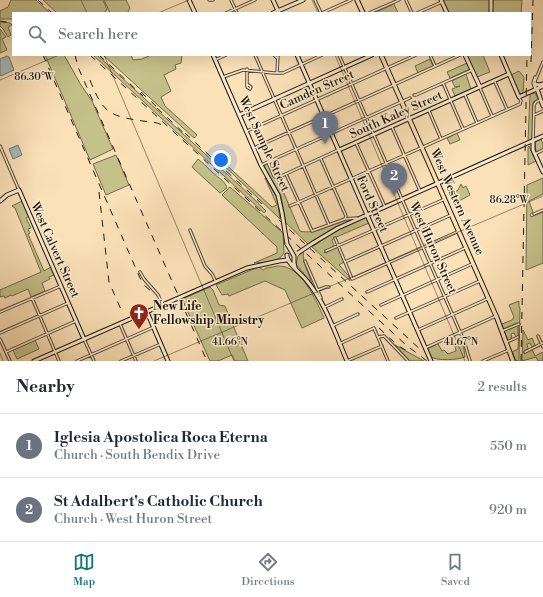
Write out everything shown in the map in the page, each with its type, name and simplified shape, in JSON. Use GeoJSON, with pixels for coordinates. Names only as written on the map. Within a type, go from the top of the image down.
{"type":"FeatureCollection","features":[{"type":"Feature","properties":{"kind":"main road"},"geometry":{"type":"LineString","coordinates":[[357,0],[363,12]]}},
{"type":"Feature","properties":{"kind":"main road","name":"West Western Avenue"},"geometry":{"type":"LineString","coordinates":[[381,56],[489,298],[514,360]]}},
{"type":"Feature","properties":{"kind":"street"},"geometry":{"type":"LineString","coordinates":[[189,0],[195,12]]}},
{"type":"Feature","properties":{"kind":"street"},"geometry":{"type":"LineString","coordinates":[[232,0],[236,12]]}},
{"type":"Feature","properties":{"kind":"street"},"geometry":{"type":"LineString","coordinates":[[228,12],[255,0]]}},
{"type":"Feature","properties":{"kind":"street"},"geometry":{"type":"LineString","coordinates":[[273,0],[278,12],[303,0]]}},
{"type":"Feature","properties":{"kind":"street"},"geometry":{"type":"LineString","coordinates":[[315,0],[321,12]]}},
{"type":"Feature","properties":{"kind":"street"},"geometry":{"type":"LineString","coordinates":[[323,12],[351,0]]}},
{"type":"Feature","properties":{"kind":"street"},"geometry":{"type":"LineString","coordinates":[[371,12],[399,0]]}},
{"type":"Feature","properties":{"kind":"street"},"geometry":{"type":"LineString","coordinates":[[406,0],[412,12]]}},
{"type":"Feature","properties":{"kind":"street"},"geometry":{"type":"LineString","coordinates":[[491,0],[491,12]]}},
{"type":"Feature","properties":{"kind":"street"},"geometry":{"type":"LineString","coordinates":[[419,12],[442,1],[447,12]]}},
{"type":"Feature","properties":{"kind":"street","name":"West Sample Street"},"geometry":{"type":"LineString","coordinates":[[213,56],[261,165],[278,195],[288,250],[288,261]]}},
{"type":"Feature","properties":{"kind":"street"},"geometry":{"type":"LineString","coordinates":[[215,60],[224,56]]}},
{"type":"Feature","properties":{"kind":"street"},"geometry":{"type":"LineString","coordinates":[[255,56],[329,225]]}},
{"type":"Feature","properties":{"kind":"street","name":"Ford Street"},"geometry":{"type":"LineString","coordinates":[[297,56],[431,361]]}},
{"type":"Feature","properties":{"kind":"street"},"geometry":{"type":"LineString","coordinates":[[223,77],[237,71],[247,69],[277,73],[289,71],[320,56]]}},
{"type":"Feature","properties":{"kind":"street","name":"West Huron Street"},"geometry":{"type":"LineString","coordinates":[[339,56],[466,345],[470,361]]}},
{"type":"Feature","properties":{"kind":"street"},"geometry":{"type":"LineString","coordinates":[[239,114],[370,56]]}},
{"type":"Feature","properties":{"kind":"street","name":"Camden Street"},"geometry":{"type":"LineString","coordinates":[[246,131],[414,56]]}},
{"type":"Feature","properties":{"kind":"street"},"geometry":{"type":"LineString","coordinates":[[430,56],[435,66]]}},
{"type":"Feature","properties":{"kind":"street"},"geometry":{"type":"LineString","coordinates":[[254,148],[458,56]]}},
{"type":"Feature","properties":{"kind":"street"},"geometry":{"type":"LineString","coordinates":[[465,56],[492,116]]}},
{"type":"Feature","properties":{"kind":"street"},"geometry":{"type":"LineString","coordinates":[[290,206],[521,103],[501,56]]}},
{"type":"Feature","properties":{"kind":"street"},"geometry":{"type":"LineString","coordinates":[[277,58],[277,73]]}},
{"type":"Feature","properties":{"kind":"street"},"geometry":{"type":"LineString","coordinates":[[536,89],[535,84],[543,62]]}},
{"type":"Feature","properties":{"kind":"street"},"geometry":{"type":"LineString","coordinates":[[247,69],[247,84]]}},
{"type":"Feature","properties":{"kind":"street"},"geometry":{"type":"LineString","coordinates":[[414,95],[472,70]]}},
{"type":"Feature","properties":{"kind":"street"},"geometry":{"type":"LineString","coordinates":[[539,72],[533,81],[543,106]]}},
{"type":"Feature","properties":{"kind":"street","name":"South Kaley Street"},"geometry":{"type":"LineString","coordinates":[[268,162],[276,177],[286,174],[509,74]]}},
{"type":"Feature","properties":{"kind":"street"},"geometry":{"type":"LineString","coordinates":[[494,81],[507,109]]}},
{"type":"Feature","properties":{"kind":"street"},"geometry":{"type":"LineString","coordinates":[[443,83],[463,129]]}},
{"type":"Feature","properties":{"kind":"street"},"geometry":{"type":"LineString","coordinates":[[535,84],[543,85]]}},
{"type":"Feature","properties":{"kind":"street"},"geometry":{"type":"LineString","coordinates":[[519,97],[530,93],[543,85]]}},
{"type":"Feature","properties":{"kind":"street"},"geometry":{"type":"LineString","coordinates":[[530,93],[539,97]]}},
{"type":"Feature","properties":{"kind":"street"},"geometry":{"type":"LineString","coordinates":[[465,94],[477,122]]}},
{"type":"Feature","properties":{"kind":"street"},"geometry":{"type":"LineString","coordinates":[[533,150],[535,102],[539,97]]}},
{"type":"Feature","properties":{"kind":"street"},"geometry":{"type":"LineString","coordinates":[[261,165],[410,98]]}},
{"type":"Feature","properties":{"kind":"street"},"geometry":{"type":"LineString","coordinates":[[428,110],[441,139]]}},
{"type":"Feature","properties":{"kind":"street"},"geometry":{"type":"LineString","coordinates":[[534,115],[543,111]]}},
{"type":"Feature","properties":{"kind":"street"},"geometry":{"type":"LineString","coordinates":[[391,127],[420,191]]}},
{"type":"Feature","properties":{"kind":"street"},"geometry":{"type":"LineString","coordinates":[[279,260],[288,261],[333,230],[543,136]]}},
{"type":"Feature","properties":{"kind":"street"},"geometry":{"type":"LineString","coordinates":[[356,142],[385,207]]}},
{"type":"Feature","properties":{"kind":"street"},"geometry":{"type":"LineString","coordinates":[[526,144],[533,150],[543,172]]}},
{"type":"Feature","properties":{"kind":"street","name":"West Calvert Street"},"geometry":{"type":"LineString","coordinates":[[0,146],[94,361]]}},
{"type":"Feature","properties":{"kind":"street"},"geometry":{"type":"LineString","coordinates":[[535,154],[543,150]]}},
{"type":"Feature","properties":{"kind":"street"},"geometry":{"type":"LineString","coordinates":[[321,158],[346,216],[349,219]]}},
{"type":"Feature","properties":{"kind":"street"},"geometry":{"type":"LineString","coordinates":[[286,174],[312,231],[345,219],[359,218]]}},
{"type":"Feature","properties":{"kind":"street"},"geometry":{"type":"LineString","coordinates":[[0,201],[7,195],[19,190]]}},
{"type":"Feature","properties":{"kind":"street"},"geometry":{"type":"LineString","coordinates":[[326,251],[445,199]]}},
{"type":"Feature","properties":{"kind":"street"},"geometry":{"type":"LineString","coordinates":[[534,214],[543,210]]}},
{"type":"Feature","properties":{"kind":"street"},"geometry":{"type":"LineString","coordinates":[[345,262],[452,215]]}},
{"type":"Feature","properties":{"kind":"street"},"geometry":{"type":"LineString","coordinates":[[190,230],[205,266],[212,274],[216,282]]}},
{"type":"Feature","properties":{"kind":"street"},"geometry":{"type":"LineString","coordinates":[[335,238],[352,279],[459,231]]}},
{"type":"Feature","properties":{"kind":"street","name":"West Sample Street"},"geometry":{"type":"LineString","coordinates":[[287,244],[294,258]]}},
{"type":"Feature","properties":{"kind":"street"},"geometry":{"type":"LineString","coordinates":[[366,292],[466,247]]}},
{"type":"Feature","properties":{"kind":"street"},"geometry":{"type":"LineString","coordinates":[[34,361],[42,360],[55,352],[84,339],[252,266],[270,263],[287,255],[298,253]]}},
{"type":"Feature","properties":{"kind":"street"},"geometry":{"type":"LineString","coordinates":[[294,258],[296,269]]}},
{"type":"Feature","properties":{"kind":"street"},"geometry":{"type":"LineString","coordinates":[[288,261],[311,286],[332,326],[347,361],[382,346]]}},
{"type":"Feature","properties":{"kind":"street"},"geometry":{"type":"LineString","coordinates":[[304,261],[323,308]]}},
{"type":"Feature","properties":{"kind":"street"},"geometry":{"type":"LineString","coordinates":[[381,305],[473,263]]}},
{"type":"Feature","properties":{"kind":"street"},"geometry":{"type":"LineString","coordinates":[[140,272],[158,295],[163,305]]}},
{"type":"Feature","properties":{"kind":"street"},"geometry":{"type":"LineString","coordinates":[[396,318],[481,280]]}},
{"type":"Feature","properties":{"kind":"street"},"geometry":{"type":"LineString","coordinates":[[0,312],[61,286]]}},
{"type":"Feature","properties":{"kind":"street"},"geometry":{"type":"LineString","coordinates":[[317,290],[326,286],[329,287]]}},
{"type":"Feature","properties":{"kind":"street"},"geometry":{"type":"LineString","coordinates":[[32,298],[59,361]]}},
{"type":"Feature","properties":{"kind":"street"},"geometry":{"type":"LineString","coordinates":[[418,330],[489,298]]}},
{"type":"Feature","properties":{"kind":"street"},"geometry":{"type":"LineString","coordinates":[[323,308],[342,299]]}},
{"type":"Feature","properties":{"kind":"street"},"geometry":{"type":"LineString","coordinates":[[0,333],[68,303]]}},
{"type":"Feature","properties":{"kind":"street"},"geometry":{"type":"LineString","coordinates":[[147,312],[167,361]]}},
{"type":"Feature","properties":{"kind":"street"},"geometry":{"type":"LineString","coordinates":[[332,326],[358,314]]}},
{"type":"Feature","properties":{"kind":"street"},"geometry":{"type":"LineString","coordinates":[[425,348],[496,316]]}},
{"type":"Feature","properties":{"kind":"street"},"geometry":{"type":"LineString","coordinates":[[6,352],[76,321]]}},
{"type":"Feature","properties":{"kind":"street"},"geometry":{"type":"LineString","coordinates":[[119,324],[136,361]]}},
{"type":"Feature","properties":{"kind":"street"},"geometry":{"type":"LineString","coordinates":[[502,331],[519,324]]}},
{"type":"Feature","properties":{"kind":"street"},"geometry":{"type":"LineString","coordinates":[[77,361],[154,327]]}},
{"type":"Feature","properties":{"kind":"street"},"geometry":{"type":"LineString","coordinates":[[339,344],[374,328],[388,361]]}},
{"type":"Feature","properties":{"kind":"street"},"geometry":{"type":"LineString","coordinates":[[378,338],[384,336],[408,360]]}},
{"type":"Feature","properties":{"kind":"street"},"geometry":{"type":"LineString","coordinates":[[538,336],[543,347]]}},
{"type":"Feature","properties":{"kind":"street"},"geometry":{"type":"LineString","coordinates":[[506,343],[518,337]]}},
{"type":"Feature","properties":{"kind":"street"},"geometry":{"type":"LineString","coordinates":[[0,339],[10,361]]}},
{"type":"Feature","properties":{"kind":"street"},"geometry":{"type":"LineString","coordinates":[[121,361],[161,344]]}},
{"type":"Feature","properties":{"kind":"street"},"geometry":{"type":"LineString","coordinates":[[524,352],[542,344]]}},
{"type":"Feature","properties":{"kind":"street"},"geometry":{"type":"LineString","coordinates":[[483,361],[509,350]]}},
{"type":"Feature","properties":{"kind":"shaded area"},"geometry":{"type":"Polygon","coordinates":[[[11,0],[36,0],[49,12],[12,12],[12,19],[0,19],[0,11],[8,7],[11,0]]]}},
{"type":"Feature","properties":{"kind":"shaded area"},"geometry":{"type":"Polygon","coordinates":[[[43,0],[103,0],[107,10],[106,12],[56,12],[43,0]]]}},
{"type":"Feature","properties":{"kind":"shaded area"},"geometry":{"type":"Polygon","coordinates":[[[104,0],[126,0],[130,8],[128,12],[110,12],[104,0]]]}},
{"type":"Feature","properties":{"kind":"shaded area"},"geometry":{"type":"Polygon","coordinates":[[[443,0],[490,0],[490,12],[449,12],[443,0]]]}},
{"type":"Feature","properties":{"kind":"shaded area"},"geometry":{"type":"Polygon","coordinates":[[[493,0],[522,0],[521,12],[492,12],[493,0]]]}},
{"type":"Feature","properties":{"kind":"shaded area"},"geometry":{"type":"Polygon","coordinates":[[[394,4],[398,12],[376,12],[394,4]]]}},
{"type":"Feature","properties":{"kind":"shaded area"},"geometry":{"type":"Polygon","coordinates":[[[0,22],[10,23],[12,25],[8,27],[11,35],[8,37],[0,26],[0,22]]]}},
{"type":"Feature","properties":{"kind":"shaded area"},"geometry":{"type":"Polygon","coordinates":[[[0,29],[6,37],[2,39],[7,50],[0,53],[0,29]]]}},
{"type":"Feature","properties":{"kind":"shaded area"},"geometry":{"type":"Polygon","coordinates":[[[7,56],[9,57],[14,70],[1,76],[0,59],[7,56]]]}},
{"type":"Feature","properties":{"kind":"shaded area"},"geometry":{"type":"Polygon","coordinates":[[[45,56],[65,56],[92,101],[113,149],[90,160],[45,56]]]}},
{"type":"Feature","properties":{"kind":"shaded area"},"geometry":{"type":"Polygon","coordinates":[[[94,56],[98,56],[252,197],[266,211],[264,213],[94,56]]]}},
{"type":"Feature","properties":{"kind":"shaded area"},"geometry":{"type":"Polygon","coordinates":[[[104,56],[131,56],[133,60],[142,59],[149,56],[182,56],[181,63],[175,65],[176,69],[164,75],[171,91],[161,97],[165,106],[197,135],[194,138],[104,56]]]}},
{"type":"Feature","properties":{"kind":"shaded area"},"geometry":{"type":"Polygon","coordinates":[[[467,56],[483,56],[490,72],[477,77],[467,56]]]}},
{"type":"Feature","properties":{"kind":"shaded area"},"geometry":{"type":"Polygon","coordinates":[[[430,59],[433,66],[418,73],[415,66],[430,59]]]}},
{"type":"Feature","properties":{"kind":"shaded area"},"geometry":{"type":"Polygon","coordinates":[[[467,63],[470,69],[450,78],[447,72],[467,63]]]}},
{"type":"Feature","properties":{"kind":"shaded area"},"geometry":{"type":"Polygon","coordinates":[[[519,71],[524,77],[523,94],[519,93],[511,75],[519,71]]]}},
{"type":"Feature","properties":{"kind":"shaded area"},"geometry":{"type":"Polygon","coordinates":[[[466,74],[471,89],[455,96],[452,89],[460,86],[455,87],[452,81],[466,74]]]}},
{"type":"Feature","properties":{"kind":"shaded area"},"geometry":{"type":"Polygon","coordinates":[[[535,93],[538,99],[533,102],[532,139],[528,142],[530,94],[535,93]]]}},
{"type":"Feature","properties":{"kind":"shaded area"},"geometry":{"type":"Polygon","coordinates":[[[457,133],[460,140],[450,144],[447,138],[457,133]]]}},
{"type":"Feature","properties":{"kind":"shaded area"},"geometry":{"type":"Polygon","coordinates":[[[541,139],[543,149],[536,152],[535,142],[541,139]]]}},
{"type":"Feature","properties":{"kind":"shaded area"},"geometry":{"type":"Polygon","coordinates":[[[18,145],[22,155],[13,159],[9,149],[18,145]]]}},
{"type":"Feature","properties":{"kind":"shaded area"},"geometry":{"type":"Polygon","coordinates":[[[529,146],[536,161],[528,165],[528,147],[529,146]]]}},
{"type":"Feature","properties":{"kind":"shaded area"},"geometry":{"type":"Polygon","coordinates":[[[116,155],[129,185],[106,195],[93,164],[116,155]]]}},
{"type":"Feature","properties":{"kind":"shaded area"},"geometry":{"type":"Polygon","coordinates":[[[198,159],[222,180],[227,188],[220,193],[192,167],[198,159]]]}},
{"type":"Feature","properties":{"kind":"shaded area"},"geometry":{"type":"Polygon","coordinates":[[[217,159],[220,159],[272,207],[277,205],[265,178],[277,198],[280,219],[217,159]]]}},
{"type":"Feature","properties":{"kind":"shaded area"},"geometry":{"type":"Polygon","coordinates":[[[268,164],[280,184],[300,231],[313,231],[355,219],[332,229],[308,244],[286,223],[281,196],[264,166],[268,164]]]}},
{"type":"Feature","properties":{"kind":"shaded area"},"geometry":{"type":"Polygon","coordinates":[[[543,178],[543,194],[529,201],[533,212],[530,214],[531,217],[543,212],[543,263],[526,270],[527,185],[543,178]]]}},
{"type":"Feature","properties":{"kind":"shaded area"},"geometry":{"type":"Polygon","coordinates":[[[461,184],[463,188],[466,186],[470,195],[459,201],[455,192],[461,184]]]}},
{"type":"Feature","properties":{"kind":"shaded area"},"geometry":{"type":"Polygon","coordinates":[[[230,187],[283,233],[284,253],[279,259],[254,263],[277,253],[277,247],[222,195],[230,187]]]}},
{"type":"Feature","properties":{"kind":"shaded area"},"geometry":{"type":"Polygon","coordinates":[[[22,201],[29,216],[26,218],[31,228],[28,229],[30,233],[28,234],[44,271],[51,267],[54,275],[42,283],[45,291],[31,297],[28,289],[5,298],[4,296],[0,297],[0,290],[41,272],[15,208],[12,206],[22,201]]]}},
{"type":"Feature","properties":{"kind":"shaded area"},"geometry":{"type":"Polygon","coordinates":[[[366,217],[369,223],[334,238],[332,240],[334,246],[324,252],[325,253],[338,247],[344,262],[339,265],[349,276],[350,281],[312,247],[335,231],[366,217]]]}},
{"type":"Feature","properties":{"kind":"shaded area"},"geometry":{"type":"Polygon","coordinates":[[[303,252],[304,262],[312,284],[296,264],[298,256],[303,252]]]}},
{"type":"Feature","properties":{"kind":"shaded area"},"geometry":{"type":"Polygon","coordinates":[[[278,266],[286,267],[301,277],[312,293],[324,318],[302,328],[285,290],[265,281],[229,296],[228,294],[222,295],[216,285],[259,267],[263,270],[278,266]]]}},
{"type":"Feature","properties":{"kind":"shaded area"},"geometry":{"type":"Polygon","coordinates":[[[210,287],[213,290],[219,305],[225,306],[248,361],[235,361],[232,355],[218,361],[210,361],[182,299],[210,287]]]}},
{"type":"Feature","properties":{"kind":"shaded area"},"geometry":{"type":"Polygon","coordinates":[[[519,301],[520,308],[519,361],[516,361],[512,352],[518,349],[519,324],[517,323],[503,329],[502,324],[512,320],[514,317],[509,305],[519,301]]]}},
{"type":"Feature","properties":{"kind":"shaded area"},"geometry":{"type":"Polygon","coordinates":[[[518,325],[518,336],[516,337],[514,333],[511,334],[512,339],[507,341],[504,331],[518,325]]]}},
{"type":"Feature","properties":{"kind":"shaded area"},"geometry":{"type":"Polygon","coordinates":[[[523,330],[528,340],[532,338],[535,345],[532,347],[530,343],[527,344],[528,349],[525,350],[524,353],[532,349],[535,356],[543,352],[543,361],[538,361],[536,357],[522,361],[523,330]]]}},
{"type":"Feature","properties":{"kind":"shaded area"},"geometry":{"type":"Polygon","coordinates":[[[35,340],[39,349],[17,359],[13,350],[35,340]]]}},
{"type":"Feature","properties":{"kind":"shaded area"},"geometry":{"type":"Polygon","coordinates":[[[463,342],[465,357],[462,358],[448,360],[434,358],[430,356],[427,349],[438,344],[442,351],[444,350],[448,354],[456,351],[455,346],[463,342]]]}},
{"type":"Feature","properties":{"kind":"shaded area"},"geometry":{"type":"Polygon","coordinates":[[[395,345],[424,361],[410,361],[395,345]]]}},
{"type":"Feature","properties":{"kind":"railway"},"geometry":{"type":"LineString","coordinates":[[38,0],[51,12]]}},
{"type":"Feature","properties":{"kind":"railway"},"geometry":{"type":"LineString","coordinates":[[531,62],[533,0]]}},
{"type":"Feature","properties":{"kind":"railway"},"geometry":{"type":"LineString","coordinates":[[0,21],[12,23]]}},
{"type":"Feature","properties":{"kind":"railway"},"geometry":{"type":"LineString","coordinates":[[43,56],[140,278],[145,286],[152,292]]}},
{"type":"Feature","properties":{"kind":"railway"},"geometry":{"type":"LineString","coordinates":[[75,56],[78,67],[207,361]]}},
{"type":"Feature","properties":{"kind":"railway"},"geometry":{"type":"LineString","coordinates":[[91,56],[406,345],[427,361]]}},
{"type":"Feature","properties":{"kind":"railway"},"geometry":{"type":"LineString","coordinates":[[100,56],[143,96]]}},
{"type":"Feature","properties":{"kind":"railway"},"geometry":{"type":"LineString","coordinates":[[521,361],[527,56]]}},
{"type":"Feature","properties":{"kind":"railway"},"geometry":{"type":"LineString","coordinates":[[90,80],[99,100],[115,115],[157,123],[164,126]]}},
{"type":"Feature","properties":{"kind":"railway"},"geometry":{"type":"LineString","coordinates":[[141,92],[161,111]]}},
{"type":"Feature","properties":{"kind":"railway"},"geometry":{"type":"LineString","coordinates":[[157,108],[187,136]]}},
{"type":"Feature","properties":{"kind":"railway"},"geometry":{"type":"LineString","coordinates":[[185,133],[262,204]]}},
{"type":"Feature","properties":{"kind":"railway"},"geometry":{"type":"LineString","coordinates":[[99,192],[109,282],[123,314]]}},
{"type":"Feature","properties":{"kind":"railway"},"geometry":{"type":"LineString","coordinates":[[279,220],[422,351]]}},
{"type":"Feature","properties":{"kind":"railway"},"geometry":{"type":"LineString","coordinates":[[379,328],[397,345],[409,352]]}},
{"type":"Feature","properties":{"kind":"place","name":"Iglesia Apostolica Roca Eterna"},"geometry":{"type":"Point","coordinates":[325,144]}},
{"type":"Feature","properties":{"kind":"place","name":"St Adalbert's Catholic Church"},"geometry":{"type":"Point","coordinates":[394,196]}},
{"type":"Feature","properties":{"kind":"place","name":"New Life Fellowship Ministry"},"geometry":{"type":"Point","coordinates":[139,330]}}]}
